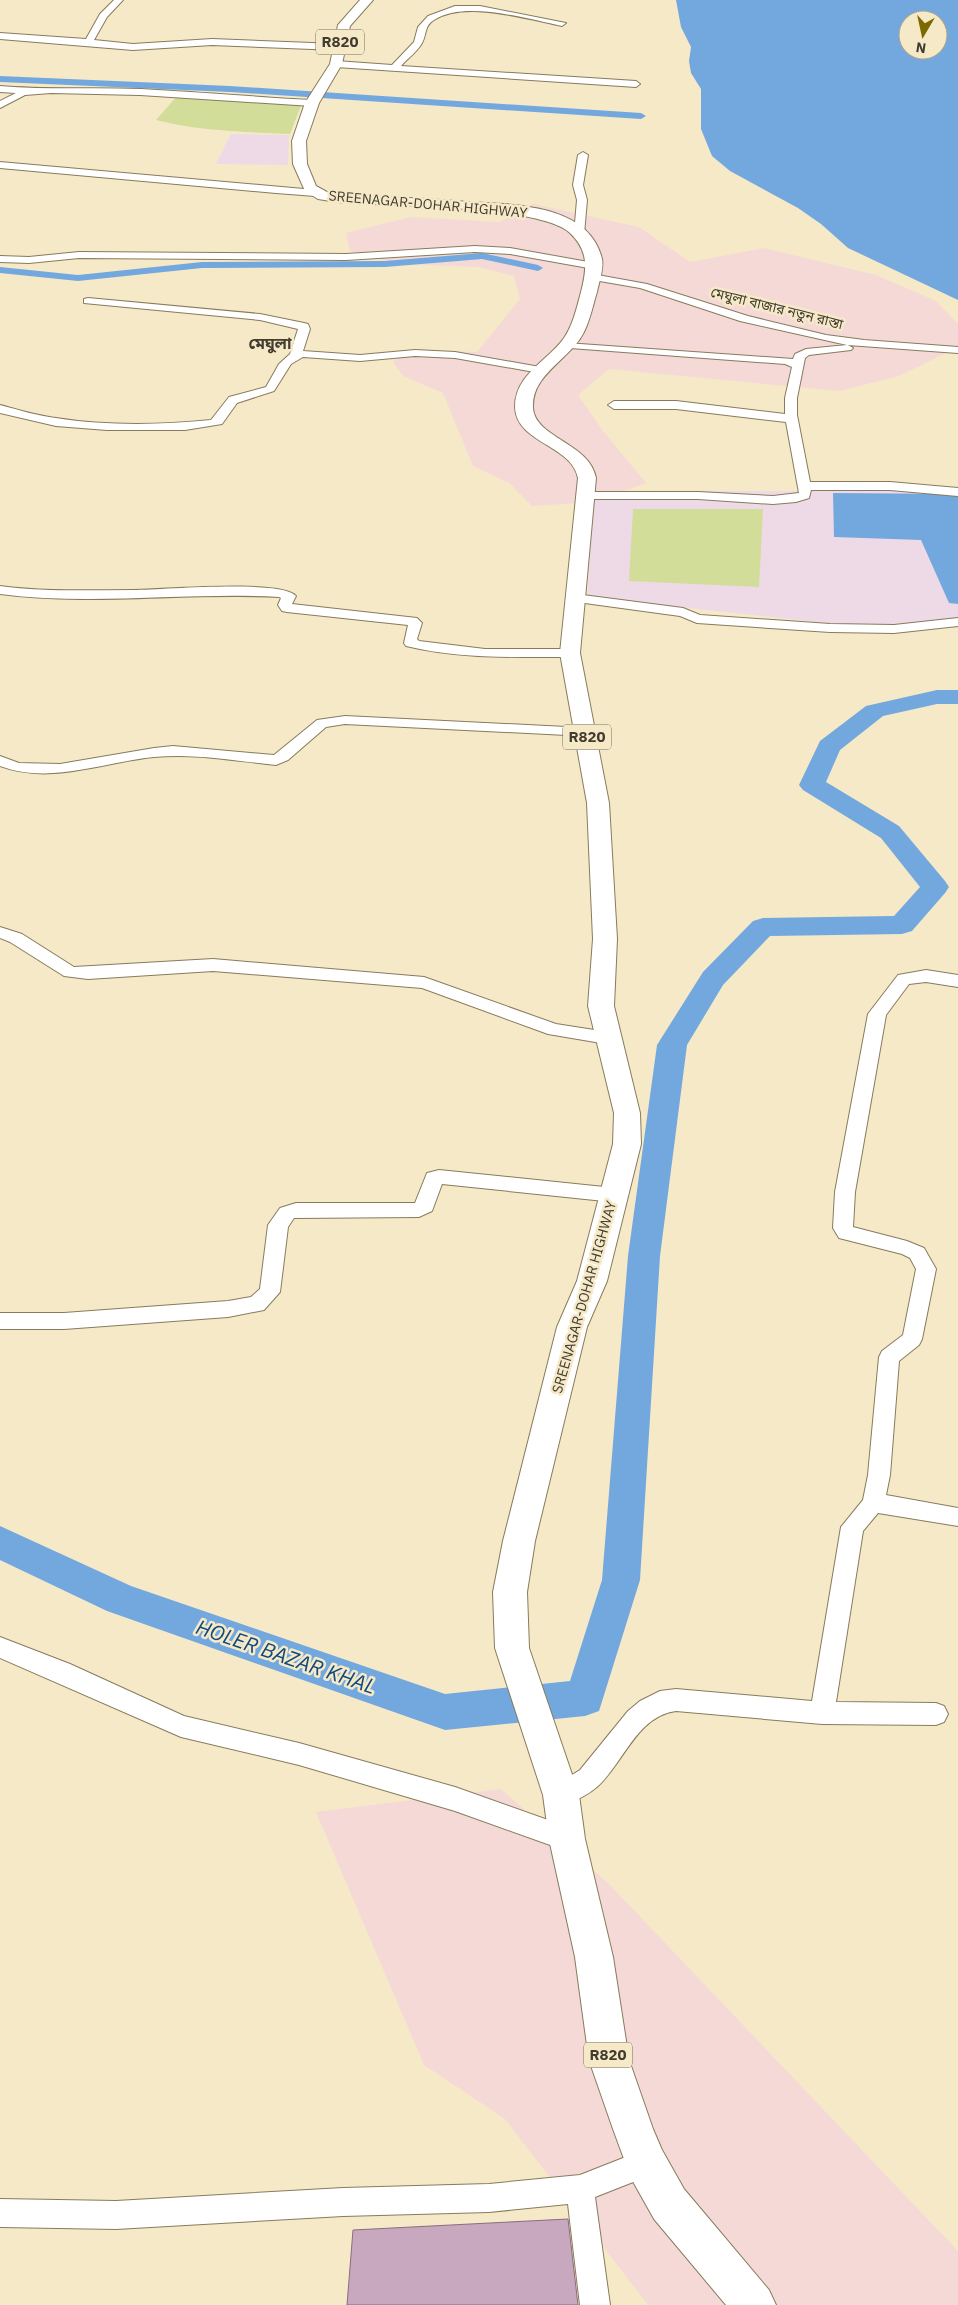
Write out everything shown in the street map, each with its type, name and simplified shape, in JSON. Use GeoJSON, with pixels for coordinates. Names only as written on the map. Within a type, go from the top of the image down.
{"type":"FeatureCollection","features":[{"type":"Feature","properties":{"kind":"main road","name":"SREENAGAR-DOHAR HIGHWAY"},"geometry":{"type":"LineString","coordinates":[[367,0],[344,24],[336,64],[315,97],[299,140],[300,164],[310,188],[315,193],[337,198],[461,205],[531,212],[560,220],[579,234],[594,260],[593,272],[577,329],[570,345],[531,379],[524,407],[526,419],[536,429],[578,458],[587,474],[587,496],[570,653],[598,803],[605,939],[600,1000],[607,1038],[627,1113],[627,1144],[592,1281],[572,1326],[519,1540],[510,1592],[512,1648],[557,1781]]}},
{"type":"Feature","properties":{"kind":"main road","name":"R820"},"geometry":{"type":"LineString","coordinates":[[557,1781],[567,1839],[594,1957],[609,2060],[646,2163],[669,2204],[754,2305]]}},
{"type":"Feature","properties":{"kind":"street"},"geometry":{"type":"LineString","coordinates":[[89,42],[103,16],[118,0]]}},
{"type":"Feature","properties":{"kind":"street"},"geometry":{"type":"LineString","coordinates":[[480,8],[493,0]]}},
{"type":"Feature","properties":{"kind":"street"},"geometry":{"type":"LineString","coordinates":[[394,68],[418,43],[422,27],[431,18],[456,8],[480,8],[562,23]]}},
{"type":"Feature","properties":{"kind":"street"},"geometry":{"type":"LineString","coordinates":[[0,36],[133,47],[212,42],[338,47]]}},
{"type":"Feature","properties":{"kind":"street"},"geometry":{"type":"LineString","coordinates":[[336,64],[636,84]]}},
{"type":"Feature","properties":{"kind":"street"},"geometry":{"type":"LineString","coordinates":[[0,88],[29,91],[315,97]]}},
{"type":"Feature","properties":{"kind":"street"},"geometry":{"type":"LineString","coordinates":[[0,105],[29,91]]}},
{"type":"Feature","properties":{"kind":"street"},"geometry":{"type":"LineString","coordinates":[[579,234],[582,200],[578,185],[583,155]]}},
{"type":"Feature","properties":{"kind":"street"},"geometry":{"type":"LineString","coordinates":[[0,165],[55,168],[243,188],[315,193]]}},
{"type":"Feature","properties":{"kind":"street","name":"মেঘুলা বাজার নতুন রাস্তা"},"geometry":{"type":"LineString","coordinates":[[0,259],[28,260],[79,255],[346,257],[475,249],[510,251],[654,287],[725,312],[808,334],[873,345],[958,350]]}},
{"type":"Feature","properties":{"kind":"street"},"geometry":{"type":"LineString","coordinates":[[0,409],[56,422],[107,426],[185,426],[213,423],[218,421],[233,400],[270,389],[285,362],[296,354],[304,329],[304,326],[297,323],[182,309],[88,301]]}},
{"type":"Feature","properties":{"kind":"street"},"geometry":{"type":"LineString","coordinates":[[570,345],[786,361],[798,365]]}},
{"type":"Feature","properties":{"kind":"street"},"geometry":{"type":"LineString","coordinates":[[587,496],[713,496],[782,499],[797,498],[805,495],[791,403],[799,356],[806,352],[873,345]]}},
{"type":"Feature","properties":{"kind":"street"},"geometry":{"type":"LineString","coordinates":[[296,354],[360,358],[415,353],[455,355],[540,370]]}},
{"type":"Feature","properties":{"kind":"street"},"geometry":{"type":"LineString","coordinates":[[614,405],[676,406],[793,419]]}},
{"type":"Feature","properties":{"kind":"street"},"geometry":{"type":"LineString","coordinates":[[805,486],[890,486],[958,492]]}},
{"type":"Feature","properties":{"kind":"street"},"geometry":{"type":"LineString","coordinates":[[0,590],[30,594],[134,594],[230,590],[281,592],[288,596],[285,605],[287,608],[412,621],[415,623],[410,639],[411,643],[419,645],[485,654],[570,653]]}},
{"type":"Feature","properties":{"kind":"street"},"geometry":{"type":"LineString","coordinates":[[575,598],[683,612],[696,619],[768,626],[894,629],[958,622]]}},
{"type":"Feature","properties":{"kind":"street"},"geometry":{"type":"LineString","coordinates":[[0,761],[8,766],[39,770],[172,751],[276,760],[283,757],[322,724],[345,720],[586,732]]}},
{"type":"Feature","properties":{"kind":"street"},"geometry":{"type":"LineString","coordinates":[[0,932],[16,938],[70,972],[88,973],[213,965],[424,982],[554,1030],[607,1038]]}},
{"type":"Feature","properties":{"kind":"street"},"geometry":{"type":"LineString","coordinates":[[822,1713],[852,1526],[873,1504],[879,1474],[890,1357],[912,1339],[926,1268],[917,1253],[907,1248],[846,1233],[843,1228],[845,1192],[877,1014],[904,979],[926,976],[958,981]]}},
{"type":"Feature","properties":{"kind":"street"},"geometry":{"type":"LineString","coordinates":[[0,1321],[64,1321],[228,1309],[257,1304],[270,1292],[278,1225],[287,1213],[296,1210],[419,1210],[425,1206],[434,1178],[440,1177],[614,1195]]}},
{"type":"Feature","properties":{"kind":"street"},"geometry":{"type":"LineString","coordinates":[[873,1504],[889,1504],[958,1517]]}},
{"type":"Feature","properties":{"kind":"street"},"geometry":{"type":"LineString","coordinates":[[0,1647],[62,1672],[182,1726],[299,1754],[455,1799],[567,1839]]}},
{"type":"Feature","properties":{"kind":"street"},"geometry":{"type":"LineString","coordinates":[[557,1781],[588,1778],[636,1719],[660,1702],[676,1700],[822,1713],[936,1714]]}},
{"type":"Feature","properties":{"kind":"street"},"geometry":{"type":"LineString","coordinates":[[0,2213],[116,2215],[343,2202],[489,2198],[580,2189],[646,2163]]}},
{"type":"Feature","properties":{"kind":"street"},"geometry":{"type":"LineString","coordinates":[[580,2189],[595,2305]]}},
{"type":"Feature","properties":{"kind":"shaded area"},"geometry":{"type":"Polygon","coordinates":[[[231,134],[289,135],[288,165],[216,164],[231,134]]]}},
{"type":"Feature","properties":{"kind":"shaded area"},"geometry":{"type":"Polygon","coordinates":[[[533,204],[639,227],[690,262],[764,248],[876,275],[936,301],[958,324],[958,347],[899,376],[839,391],[609,369],[578,395],[603,431],[646,483],[594,502],[532,506],[509,483],[473,466],[443,393],[403,376],[393,362],[409,350],[477,352],[520,299],[514,276],[479,267],[397,264],[350,251],[346,233],[411,217],[500,222],[533,204]]]}},
{"type":"Feature","properties":{"kind":"shaded area"},"geometry":{"type":"Polygon","coordinates":[[[595,491],[958,491],[958,628],[844,625],[587,597],[595,491]]]}},
{"type":"Feature","properties":{"kind":"shaded area"},"geometry":{"type":"Polygon","coordinates":[[[501,1789],[609,1884],[958,2251],[958,2305],[648,2305],[505,2119],[424,2065],[316,1812],[501,1789]]]}},
{"type":"Feature","properties":{"kind":"green space"},"geometry":{"type":"Polygon","coordinates":[[[178,95],[302,103],[290,134],[205,129],[156,120],[178,95]]]}},
{"type":"Feature","properties":{"kind":"green space"},"geometry":{"type":"Polygon","coordinates":[[[633,509],[763,509],[759,587],[629,581],[633,509]]]}},
{"type":"Feature","properties":{"kind":"water"},"geometry":{"type":"Polygon","coordinates":[[[676,0],[958,0],[958,300],[848,248],[821,224],[798,208],[730,171],[712,156],[701,129],[701,89],[691,73],[689,61],[691,47],[681,27],[676,0]]]}},
{"type":"Feature","properties":{"kind":"water"},"geometry":{"type":"Polygon","coordinates":[[[833,493],[958,494],[958,604],[949,603],[921,540],[834,537],[833,493]]]}},
{"type":"Feature","properties":{"kind":"building"},"geometry":{"type":"Polygon","coordinates":[[[568,2219],[578,2305],[347,2305],[353,2230],[568,2219]]]}},
{"type":"Feature","properties":{"kind":"waterway"},"geometry":{"type":"LineString","coordinates":[[0,79],[230,89],[641,116]]}},
{"type":"Feature","properties":{"kind":"waterway"},"geometry":{"type":"LineString","coordinates":[[0,270],[78,278],[202,265],[385,264],[482,256],[538,268]]}},
{"type":"Feature","properties":{"kind":"waterway","name":"HOLER BAZAR KHAL"},"geometry":{"type":"LineString","coordinates":[[0,1542],[120,1599],[445,1712],[585,1698],[621,1580],[644,1256],[672,1045],[713,979],[763,927],[902,925],[935,887],[890,832],[812,785],[829,746],[875,711],[937,697],[958,697]]}},
{"type":"Feature","properties":{"kind":"district","name":"মেঘুলা"},"geometry":{"type":"Point","coordinates":[270,343]}}]}
